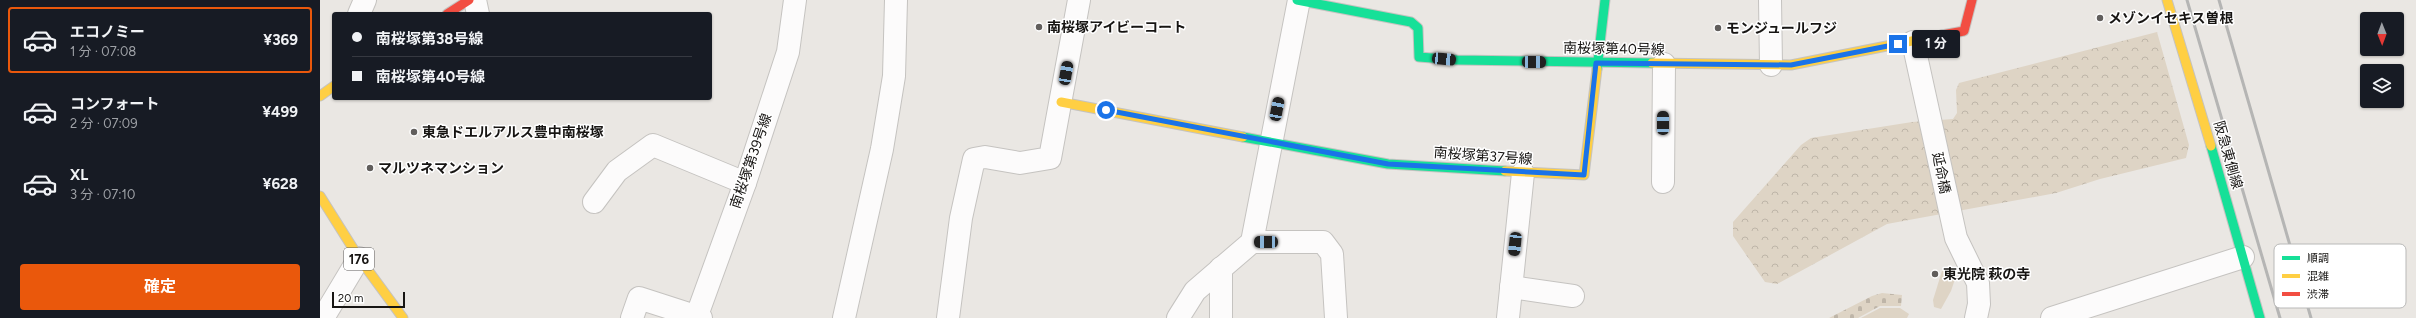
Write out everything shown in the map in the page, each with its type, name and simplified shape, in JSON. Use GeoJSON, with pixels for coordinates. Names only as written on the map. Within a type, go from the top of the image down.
{"type":"FeatureCollection","features":[{"type":"Feature","properties":{"kind":"main road"},"geometry":{"type":"LineString","coordinates":[[450,12],[469,0]]}},
{"type":"Feature","properties":{"kind":"main road","name":"南桜塚第40号線"},"geometry":{"type":"LineString","coordinates":[[1298,0],[1411,22],[1418,28],[1418,57],[1457,60],[1770,65],[1791,65],[1964,31],[1972,0]]}},
{"type":"Feature","properties":{"kind":"main road"},"geometry":{"type":"LineString","coordinates":[[1596,63],[1605,0]]}},
{"type":"Feature","properties":{"kind":"main road","name":"阪急東側線"},"geometry":{"type":"LineString","coordinates":[[2167,0],[2260,318]]}},
{"type":"Feature","properties":{"kind":"main road","name":"南桜塚第37号線"},"geometry":{"type":"LineString","coordinates":[[1061,102],[1271,140],[1388,164],[1523,173],[1584,175],[1596,63]]}},
{"type":"Feature","properties":{"kind":"main road"},"geometry":{"type":"LineString","coordinates":[[320,96],[332,87]]}},
{"type":"Feature","properties":{"kind":"main road","name":"176"},"geometry":{"type":"LineString","coordinates":[[320,196],[359,258],[403,318]]}},
{"type":"Feature","properties":{"kind":"street"},"geometry":{"type":"LineString","coordinates":[[360,12],[365,0]]}},
{"type":"Feature","properties":{"kind":"street"},"geometry":{"type":"LineString","coordinates":[[475,0],[478,12]]}},
{"type":"Feature","properties":{"kind":"street","name":"南桜塚第39号線"},"geometry":{"type":"LineString","coordinates":[[698,318],[745,183],[788,52],[795,0]]}},
{"type":"Feature","properties":{"kind":"street"},"geometry":{"type":"LineString","coordinates":[[844,318],[884,142],[894,76],[896,0]]}},
{"type":"Feature","properties":{"kind":"street"},"geometry":{"type":"LineString","coordinates":[[948,318],[961,218],[974,159],[985,157],[1020,162],[1050,158],[1079,0]]}},
{"type":"Feature","properties":{"kind":"street"},"geometry":{"type":"LineString","coordinates":[[1178,318],[1195,291],[1252,242],[1298,0]]}},
{"type":"Feature","properties":{"kind":"street"},"geometry":{"type":"LineString","coordinates":[[1770,0],[1770,65]]}},
{"type":"Feature","properties":{"kind":"street","name":"延命橋"},"geometry":{"type":"LineString","coordinates":[[1913,42],[1949,212],[1956,238],[1978,283],[1979,304],[1976,318]]}},
{"type":"Feature","properties":{"kind":"street"},"geometry":{"type":"LineString","coordinates":[[1662,182],[1664,64]]}},
{"type":"Feature","properties":{"kind":"street"},"geometry":{"type":"LineString","coordinates":[[594,202],[617,171],[653,145],[745,183]]}},
{"type":"Feature","properties":{"kind":"street"},"geometry":{"type":"LineString","coordinates":[[1508,318],[1523,173]]}},
{"type":"Feature","properties":{"kind":"street"},"geometry":{"type":"LineString","coordinates":[[1252,242],[1323,242],[1332,254],[1336,318]]}},
{"type":"Feature","properties":{"kind":"street"},"geometry":{"type":"LineString","coordinates":[[2052,318],[2243,257]]}},
{"type":"Feature","properties":{"kind":"street"},"geometry":{"type":"LineString","coordinates":[[323,318],[359,258]]}},
{"type":"Feature","properties":{"kind":"street"},"geometry":{"type":"LineString","coordinates":[[1221,268],[1221,318]]}},
{"type":"Feature","properties":{"kind":"street"},"geometry":{"type":"LineString","coordinates":[[1511,287],[1573,296]]}},
{"type":"Feature","properties":{"kind":"street"},"geometry":{"type":"LineString","coordinates":[[632,318],[639,298],[698,318]]}},
{"type":"Feature","properties":{"kind":"green space"},"geometry":{"type":"Polygon","coordinates":[[[2157,32],[2189,145],[2186,158],[2100,179],[2056,193],[1887,224],[1777,284],[1765,282],[1733,236],[1733,222],[1801,145],[1811,138],[1912,122],[1953,119],[1957,113],[1956,90],[1959,83],[2157,32]]]}},
{"type":"Feature","properties":{"kind":"green space"},"geometry":{"type":"Polygon","coordinates":[[[1946,268],[1957,273],[1951,291],[1941,309],[1934,307],[1933,300],[1942,271],[1946,268]]]}},
{"type":"Feature","properties":{"kind":"green space"},"geometry":{"type":"Polygon","coordinates":[[[1882,293],[1902,295],[1901,306],[1880,306],[1858,318],[1829,318],[1872,296],[1882,293]]]}},
{"type":"Feature","properties":{"kind":"green space"},"geometry":{"type":"Polygon","coordinates":[[[1880,308],[1900,308],[1909,314],[1907,318],[1861,318],[1880,308]]]}},
{"type":"Feature","properties":{"kind":"railway"},"geometry":{"type":"LineString","coordinates":[[2187,0],[2274,297]]}},
{"type":"Feature","properties":{"kind":"railway"},"geometry":{"type":"LineString","coordinates":[[2219,0],[2290,244]]}},
{"type":"Feature","properties":{"kind":"railway"},"geometry":{"type":"LineString","coordinates":[[2277,308],[2280,318]]}},
{"type":"Feature","properties":{"kind":"railway"},"geometry":{"type":"LineString","coordinates":[[2308,308],[2311,318]]}},
{"type":"Feature","properties":{"kind":"traffic: fast"},"geometry":{"type":"LineString","coordinates":[[1297,0],[1411,22],[1418,28],[1419,57],[1457,60],[1652,63]]}},
{"type":"Feature","properties":{"kind":"traffic: fast"},"geometry":{"type":"LineString","coordinates":[[1597,69],[1605,0]]}},
{"type":"Feature","properties":{"kind":"traffic: fast"},"geometry":{"type":"LineString","coordinates":[[1243,137],[1388,164],[1505,171]]}},
{"type":"Feature","properties":{"kind":"traffic: fast"},"geometry":{"type":"LineString","coordinates":[[2211,146],[2260,318]]}},
{"type":"Feature","properties":{"kind":"traffic: slow"},"geometry":{"type":"LineString","coordinates":[[2167,0],[2211,146]]}},
{"type":"Feature","properties":{"kind":"traffic: slow"},"geometry":{"type":"LineString","coordinates":[[1652,63],[1791,65],[1942,35]]}},
{"type":"Feature","properties":{"kind":"traffic: slow"},"geometry":{"type":"LineString","coordinates":[[1505,171],[1584,175],[1597,69]]}},
{"type":"Feature","properties":{"kind":"traffic: slow"},"geometry":{"type":"LineString","coordinates":[[320,96],[332,87]]}},
{"type":"Feature","properties":{"kind":"traffic: slow"},"geometry":{"type":"LineString","coordinates":[[1061,102],[1243,137]]}},
{"type":"Feature","properties":{"kind":"traffic: slow"},"geometry":{"type":"LineString","coordinates":[[320,196],[359,258],[403,318]]}},
{"type":"Feature","properties":{"kind":"traffic: jam"},"geometry":{"type":"LineString","coordinates":[[450,12],[469,0]]}},
{"type":"Feature","properties":{"kind":"traffic: jam"},"geometry":{"type":"LineString","coordinates":[[1942,35],[1964,31],[1972,0]]}},
{"type":"Feature","properties":{"kind":"place","name":"メゾンイセキス曽根"},"geometry":{"type":"Point","coordinates":[2100,18]}},
{"type":"Feature","properties":{"kind":"place","name":"南桜塚アイビーコート"},"geometry":{"type":"Point","coordinates":[1039,27]}},
{"type":"Feature","properties":{"kind":"place","name":"モンジュールフジ"},"geometry":{"type":"Point","coordinates":[1718,28]}},
{"type":"Feature","properties":{"kind":"place","name":"東急ドエルアルス豊中南桜塚"},"geometry":{"type":"Point","coordinates":[414,132]}},
{"type":"Feature","properties":{"kind":"place","name":"マルツネマンション"},"geometry":{"type":"Point","coordinates":[370,168]}},
{"type":"Feature","properties":{"kind":"place","name":"東光院 萩の寺"},"geometry":{"type":"Point","coordinates":[1935,274]}},
{"type":"Feature","properties":{"kind":"route"},"geometry":{"type":"LineString","coordinates":[[1106,110],[1271,140],[1388,164],[1523,173],[1584,175],[1596,63],[1791,65],[1898,44]]}}]}
